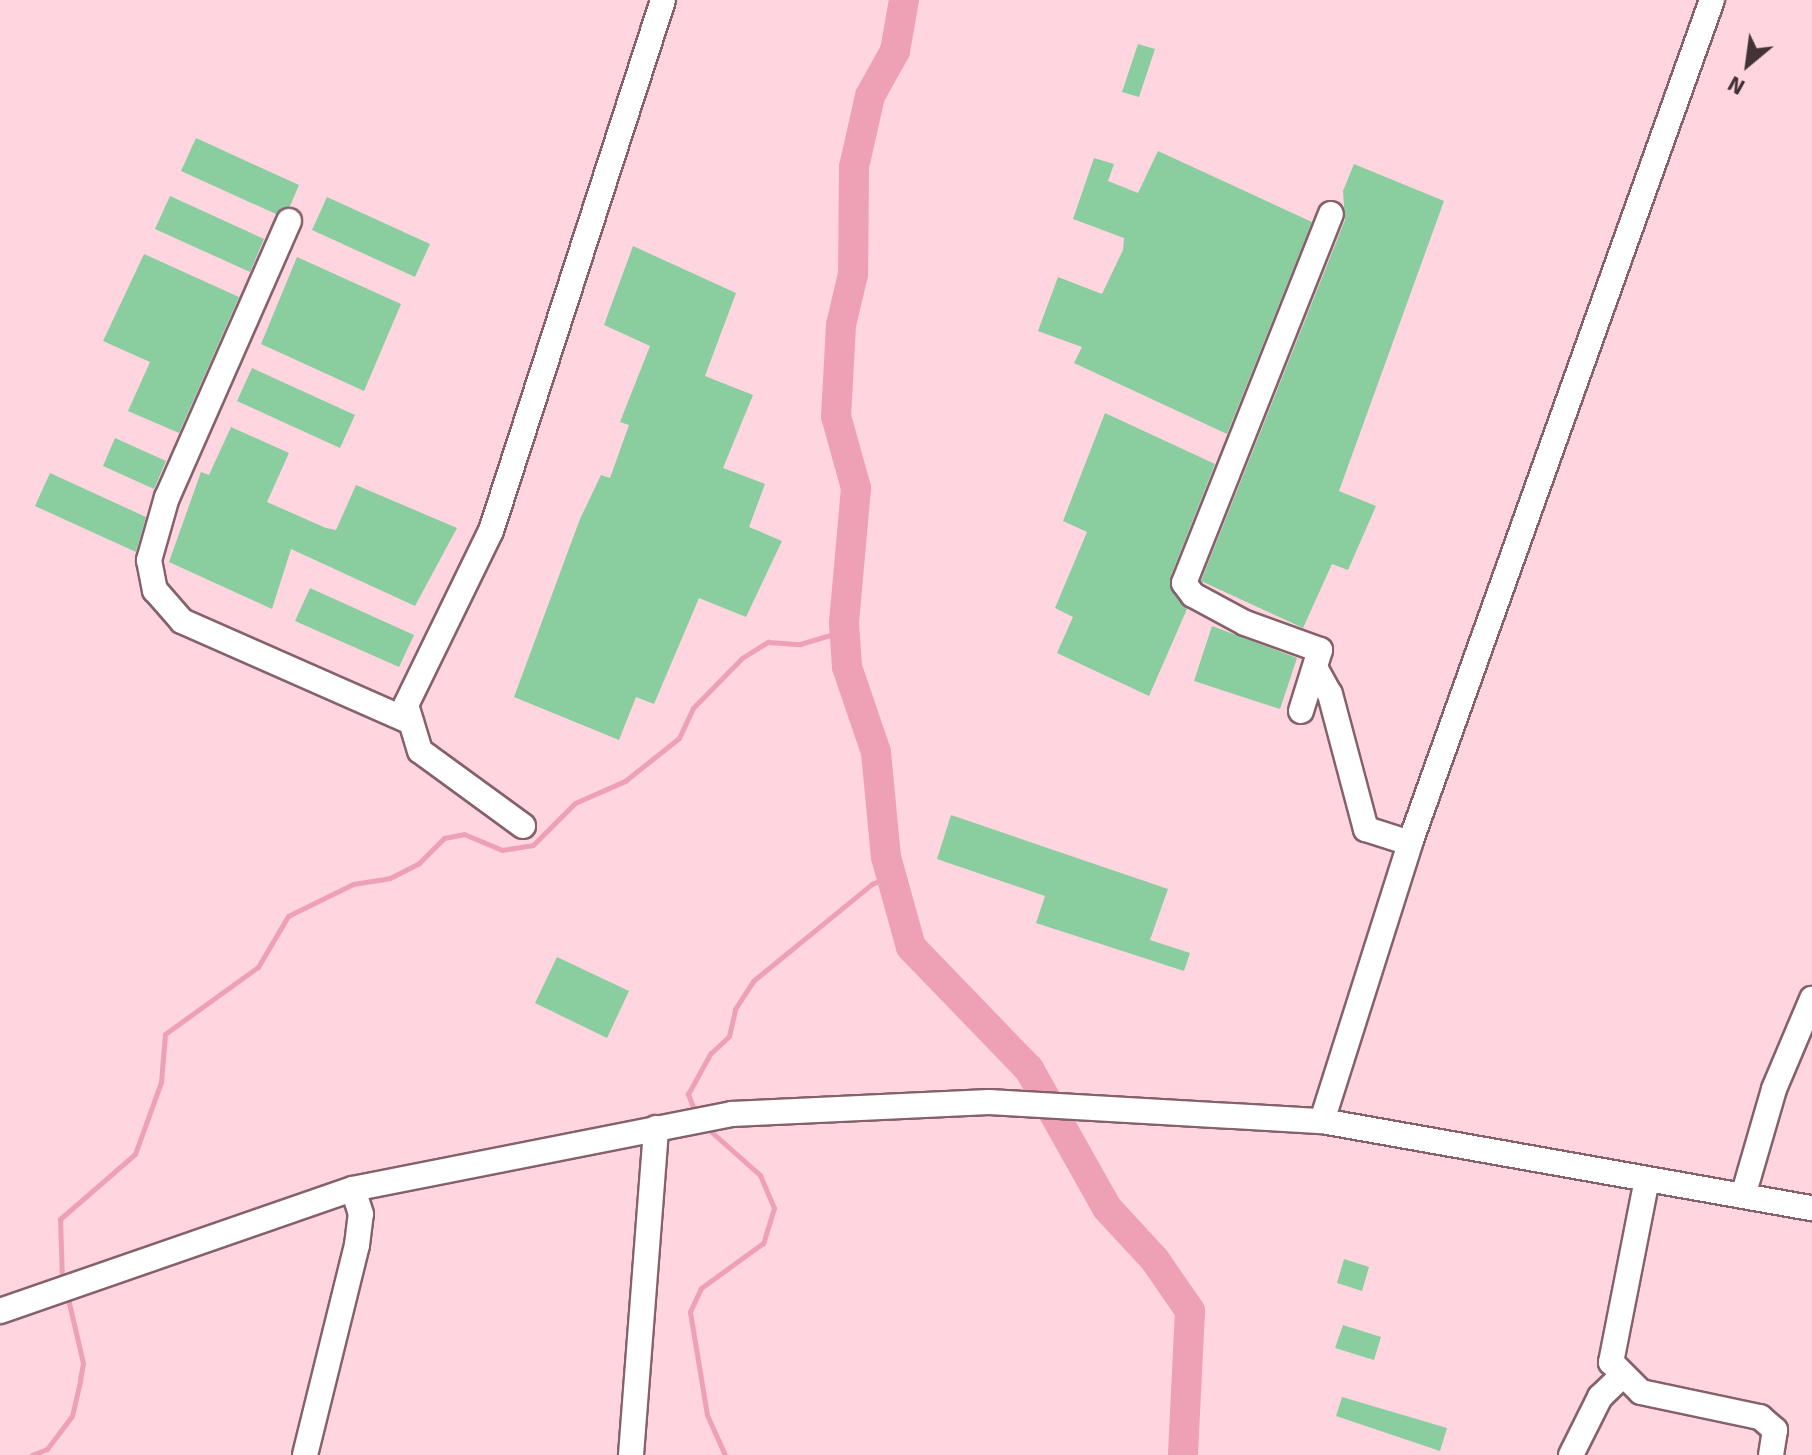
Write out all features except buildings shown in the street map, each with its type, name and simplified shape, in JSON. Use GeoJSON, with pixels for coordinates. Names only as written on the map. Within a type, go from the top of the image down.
{"type":"FeatureCollection","features":[{"type":"Feature","properties":{"kind":"street"},"geometry":{"type":"LineString","coordinates":[[523,826],[420,751],[406,705],[491,531],[663,0]]}},
{"type":"Feature","properties":{"kind":"street"},"geometry":{"type":"LineString","coordinates":[[1322,1121],[1410,843],[1712,0]]}},
{"type":"Feature","properties":{"kind":"street"},"geometry":{"type":"LineString","coordinates":[[1301,711],[1322,657],[1314,646],[1245,623],[1193,595],[1184,583],[1331,214]]}},
{"type":"Feature","properties":{"kind":"street"},"geometry":{"type":"LineString","coordinates":[[289,221],[167,497],[149,560],[155,590],[182,621],[411,722]]}},
{"type":"Feature","properties":{"kind":"street"},"geometry":{"type":"LineString","coordinates":[[1317,671],[1330,694],[1366,829],[1410,843]]}},
{"type":"Feature","properties":{"kind":"street"},"geometry":{"type":"LineString","coordinates":[[1743,1196],[1774,1089],[1812,999]]}},
{"type":"Feature","properties":{"kind":"street"},"geometry":{"type":"LineString","coordinates":[[0,1311],[353,1189],[714,1116],[1019,1103],[1322,1121],[1812,1208]]}},
{"type":"Feature","properties":{"kind":"street"},"geometry":{"type":"LineString","coordinates":[[631,1455],[656,1128]]}},
{"type":"Feature","properties":{"kind":"street"},"geometry":{"type":"LineString","coordinates":[[1647,1179],[1611,1362],[1620,1378],[1641,1392],[1760,1417],[1775,1430],[1771,1455]]}},
{"type":"Feature","properties":{"kind":"street"},"geometry":{"type":"LineString","coordinates":[[305,1455],[357,1245],[361,1214],[353,1189]]}},
{"type":"Feature","properties":{"kind":"street"},"geometry":{"type":"LineString","coordinates":[[1571,1455],[1600,1397],[1620,1378]]}},
{"type":"Feature","properties":{"kind":"waterway"},"geometry":{"type":"LineString","coordinates":[[904,0],[895,51],[870,96],[854,167],[853,274],[841,325],[836,416],[856,488],[844,623],[847,667],[876,752],[886,857],[911,947],[1029,1069],[1107,1208],[1155,1260],[1190,1311],[1183,1455]]}},
{"type":"Feature","properties":{"kind":"waterway"},"geometry":{"type":"LineString","coordinates":[[62,1281],[60,1219],[135,1154],[161,1082],[165,1034],[258,967],[288,916],[353,884],[390,878],[419,863],[444,838],[464,834],[502,850],[533,845],[575,803],[625,781],[679,738],[693,708],[742,658],[768,642],[800,644],[844,631]]}},
{"type":"Feature","properties":{"kind":"waterway"},"geometry":{"type":"LineString","coordinates":[[696,1114],[688,1094],[710,1054],[729,1036],[735,1009],[753,981],[872,884],[892,875]]}},
{"type":"Feature","properties":{"kind":"waterway"},"geometry":{"type":"LineString","coordinates":[[707,1128],[760,1175],[774,1208],[763,1243],[701,1288],[690,1312],[707,1415],[725,1455]]}},
{"type":"Feature","properties":{"kind":"waterway"},"geometry":{"type":"LineString","coordinates":[[32,1455],[47,1449],[72,1416],[80,1380],[83,1363],[67,1294]]}}]}
